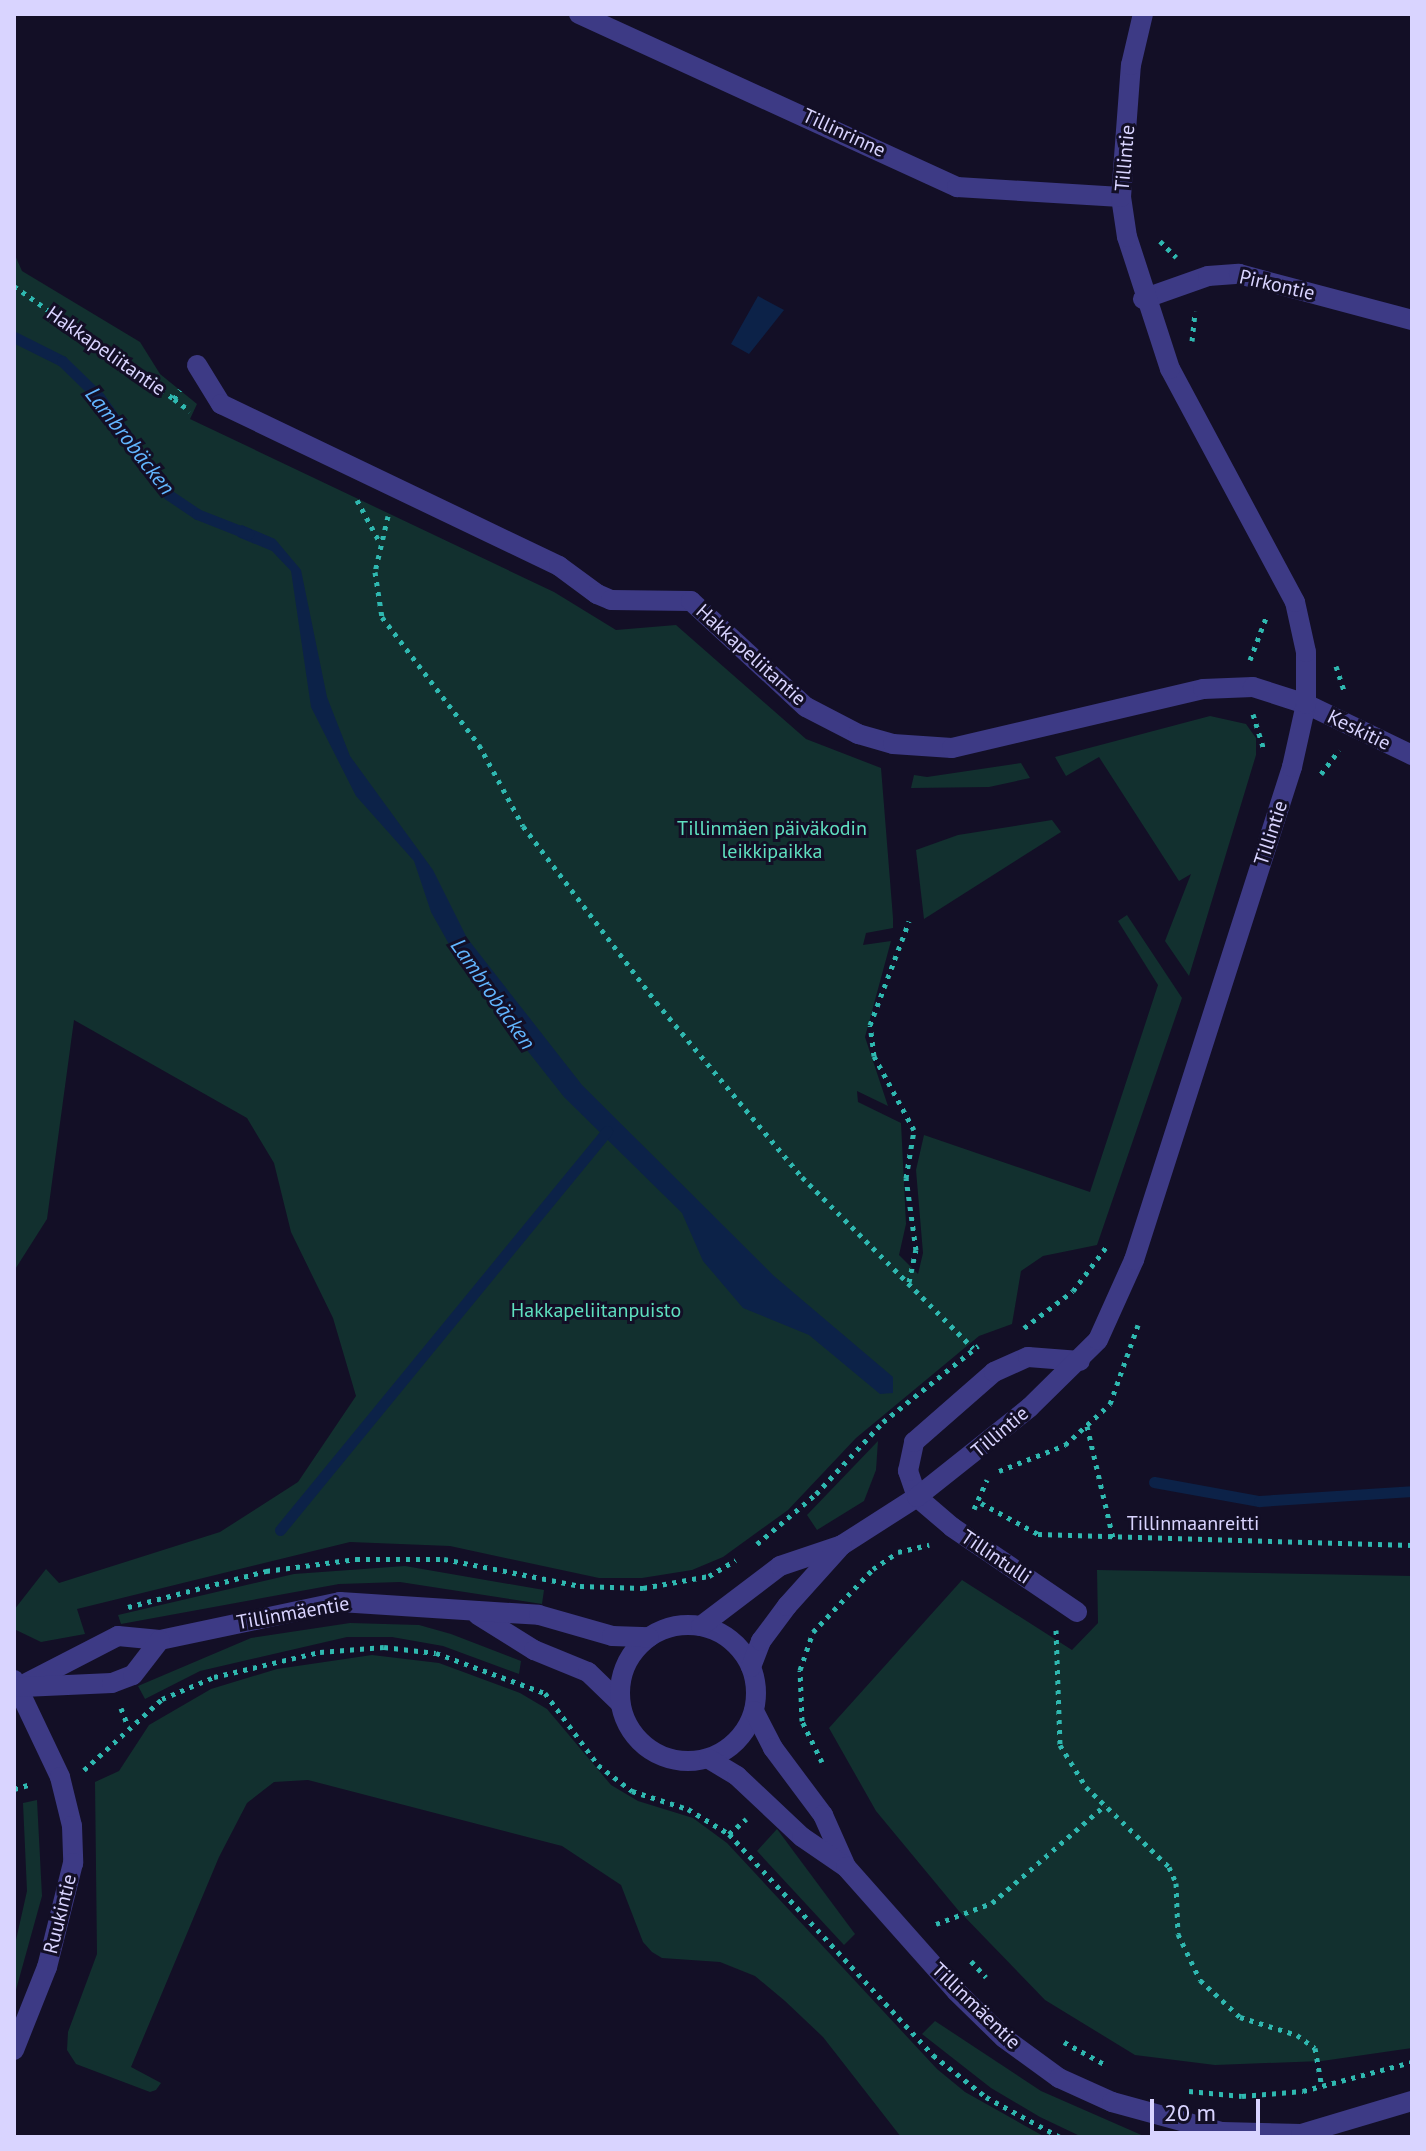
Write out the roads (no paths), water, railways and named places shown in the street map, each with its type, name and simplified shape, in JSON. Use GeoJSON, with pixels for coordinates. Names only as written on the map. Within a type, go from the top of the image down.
{"type":"FeatureCollection","features":[{"type":"Feature","properties":{"kind":"street","name":"Tillinrinne"},"geometry":{"type":"LineString","coordinates":[[579,14],[957,187],[1121,197]]}},
{"type":"Feature","properties":{"kind":"street","name":"Tillintie"},"geometry":{"type":"LineString","coordinates":[[701,1626],[780,1566],[842,1545],[917,1497],[1080,1361],[1114,1313],[1134,1260],[1292,767],[1306,704],[1306,652],[1295,602],[1170,369],[1143,299],[1121,197],[1131,65],[1143,14]]}},
{"type":"Feature","properties":{"kind":"street","name":"Pirkontie"},"geometry":{"type":"LineString","coordinates":[[1143,299],[1208,276],[1239,274],[1412,320]]}},
{"type":"Feature","properties":{"kind":"street","name":"Hakkapeliitantie"},"geometry":{"type":"LineString","coordinates":[[197,365],[221,404],[559,566],[597,594],[611,600],[674,596],[691,601],[806,707],[858,734],[893,744],[952,748],[1203,689],[1253,687],[1306,704]]}},
{"type":"Feature","properties":{"kind":"street","name":"Keskitie"},"geometry":{"type":"LineString","coordinates":[[1306,704],[1412,755]]}},
{"type":"Feature","properties":{"kind":"street"},"geometry":{"type":"LineString","coordinates":[[917,1497],[908,1471],[914,1442],[994,1372],[1028,1357],[1080,1361]]}},
{"type":"Feature","properties":{"kind":"street","name":"Tillintulli"},"geometry":{"type":"LineString","coordinates":[[917,1497],[952,1527],[1077,1612]]}},
{"type":"Feature","properties":{"kind":"street","name":"Tillintie"},"geometry":{"type":"LineString","coordinates":[[751,1667],[761,1641],[787,1606],[842,1545]]}},
{"type":"Feature","properties":{"kind":"street","name":"Tillinmäentie"},"geometry":{"type":"LineString","coordinates":[[16,1684],[118,1636],[160,1640],[340,1602],[433,1605],[475,1614],[539,1615],[612,1636],[649,1637]]}},
{"type":"Feature","properties":{"kind":"street","name":"Tillinmäentie"},"geometry":{"type":"LineString","coordinates":[[475,1614],[534,1650],[588,1672],[619,1702]]}},
{"type":"Feature","properties":{"kind":"street"},"geometry":{"type":"LineString","coordinates":[[683,1625],[701,1626],[731,1640],[751,1667],[754,1711],[737,1741],[709,1759],[674,1761],[643,1746],[623,1719],[619,1702],[625,1665],[649,1637],[683,1625]]}},
{"type":"Feature","properties":{"kind":"street"},"geometry":{"type":"LineString","coordinates":[[16,1684],[112,1683],[133,1675],[160,1640]]}},
{"type":"Feature","properties":{"kind":"street","name":"Ruukintie"},"geometry":{"type":"LineString","coordinates":[[14,2050],[66,1906],[72,1826],[60,1777],[16,1684]]}},
{"type":"Feature","properties":{"kind":"street","name":"Tillinmäentie"},"geometry":{"type":"LineString","coordinates":[[754,1711],[773,1748],[823,1815],[846,1867]]}},
{"type":"Feature","properties":{"kind":"street","name":"Tillinmäentie"},"geometry":{"type":"LineString","coordinates":[[709,1759],[737,1776],[802,1837],[846,1867],[965,2000],[1004,2038],[1059,2078],[1112,2102],[1223,2134],[1301,2135],[1412,2101]]}},
{"type":"Feature","properties":{"kind":"water"},"geometry":{"type":"Polygon","coordinates":[[[758,296],[784,310],[749,354],[731,344],[758,296]]]}},
{"type":"Feature","properties":{"kind":"water"},"geometry":{"type":"Polygon","coordinates":[[[242,525],[275,539],[301,570],[327,697],[350,756],[433,870],[467,938],[582,1085],[774,1276],[893,1377],[893,1393],[880,1394],[809,1335],[743,1308],[703,1261],[682,1213],[564,1097],[463,969],[431,912],[414,861],[356,796],[311,707],[291,571],[272,551],[238,537],[235,529],[242,525]]]}},
{"type":"Feature","properties":{"kind":"waterway","name":"Lambrobäcken"},"geometry":{"type":"LineString","coordinates":[[14,337],[62,361],[99,397],[169,495],[197,514],[248,534]]}},
{"type":"Feature","properties":{"kind":"waterway"},"geometry":{"type":"LineString","coordinates":[[280,1530],[607,1131]]}},
{"type":"Feature","properties":{"kind":"waterway","name":"Lambrobäcken"},"geometry":{"type":"LineString","coordinates":[[1154,1482],[1259,1501],[1412,1491]]}},
{"type":"Feature","properties":{"kind":"park label","name":"Tillinmäen päiväkodin leikkipaikka"},"geometry":{"type":"Point","coordinates":[772,840]}},
{"type":"Feature","properties":{"kind":"park label","name":"Hakkapeliitanpuisto"},"geometry":{"type":"Point","coordinates":[596,1310]}}]}
